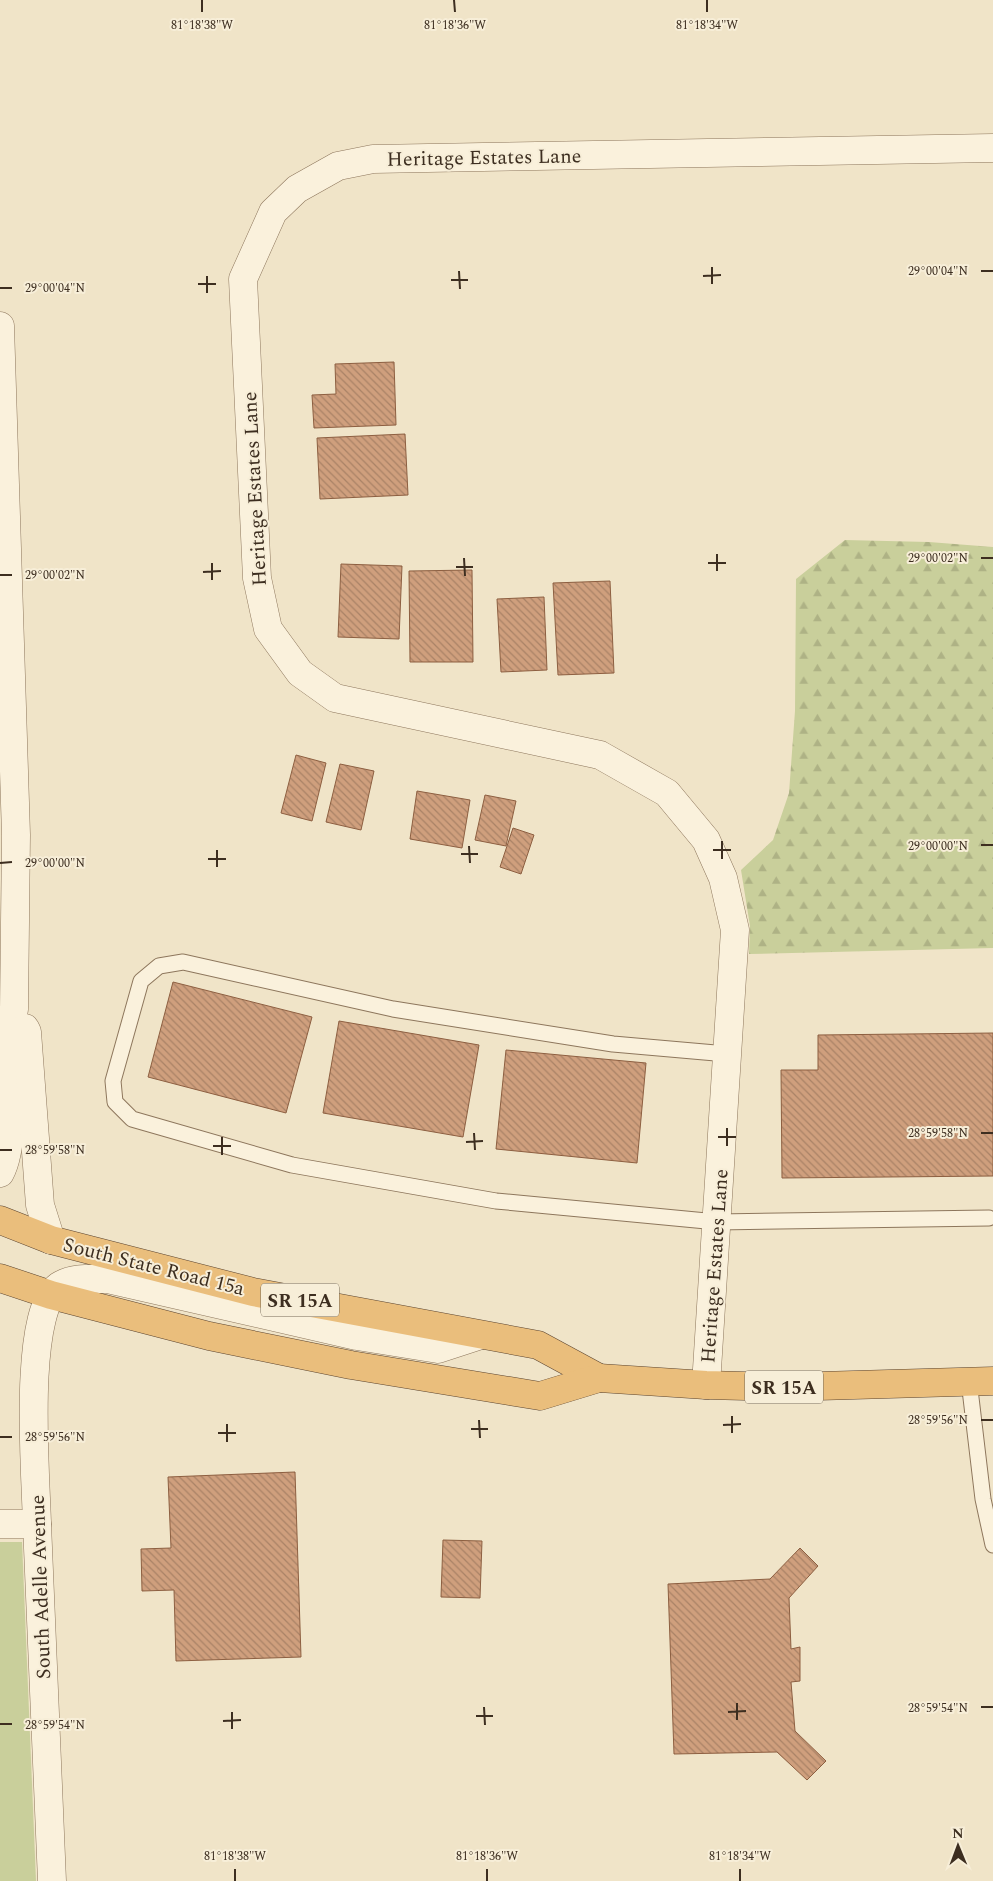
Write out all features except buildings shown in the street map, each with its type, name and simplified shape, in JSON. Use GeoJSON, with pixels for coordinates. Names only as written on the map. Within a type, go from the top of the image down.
{"type":"FeatureCollection","features":[{"type":"Feature","properties":{"kind":"highway","name":"South State Road 15a"},"geometry":{"type":"LineString","coordinates":[[0,1220],[50,1240],[253,1292],[538,1346],[598,1378]]}},
{"type":"Feature","properties":{"kind":"highway","name":"South State Road 15a"},"geometry":{"type":"LineString","coordinates":[[0,1278],[51,1294],[209,1336],[351,1365],[540,1396],[598,1378],[706,1386],[784,1387],[981,1381]]}},
{"type":"Feature","properties":{"kind":"street","name":"Heritage Estates Lane"},"geometry":{"type":"LineString","coordinates":[[706,1386],[735,930],[724,878],[706,840],[666,793],[600,755],[335,698],[300,673],[268,629],[257,578],[243,279],[273,212],[297,189],[338,166],[373,159],[993,148]]}},
{"type":"Feature","properties":{"kind":"street"},"geometry":{"type":"LineString","coordinates":[[0,326],[8,835],[14,1009],[11,1027],[9,1138],[5,1164],[0,1173]]}},
{"type":"Feature","properties":{"kind":"street"},"geometry":{"type":"LineString","coordinates":[[14,1009],[27,1032],[40,1205],[50,1240]]}},
{"type":"Feature","properties":{"kind":"street"},"geometry":{"type":"LineString","coordinates":[[51,1294],[60,1286],[74,1280],[108,1279],[357,1336],[438,1349],[481,1335]]}},
{"type":"Feature","properties":{"kind":"street","name":"South Adelle Avenue"},"geometry":{"type":"LineString","coordinates":[[51,1294],[39,1325],[35,1360],[37,1524],[52,1881]]}},
{"type":"Feature","properties":{"kind":"street"},"geometry":{"type":"LineString","coordinates":[[0,1524],[37,1524]]}},
{"type":"Feature","properties":{"kind":"lane"},"geometry":{"type":"LineString","coordinates":[[728,1054],[613,1044],[393,1009],[182,962],[159,966],[141,981],[113,1081],[114,1102],[132,1119],[292,1165],[496,1201],[717,1222],[990,1218]]}},
{"type":"Feature","properties":{"kind":"lane"},"geometry":{"type":"LineString","coordinates":[[981,1381],[983,1498],[993,1545]]}},
{"type":"Feature","properties":{"kind":"green space"},"geometry":{"type":"Polygon","coordinates":[[[845,540],[929,542],[993,547],[993,948],[749,954],[750,926],[741,870],[773,840],[789,793],[795,711],[796,579],[845,540]]]}},
{"type":"Feature","properties":{"kind":"green space"},"geometry":{"type":"Polygon","coordinates":[[[0,1542],[22,1542],[36,1881],[0,1881],[0,1542]]]}}]}
